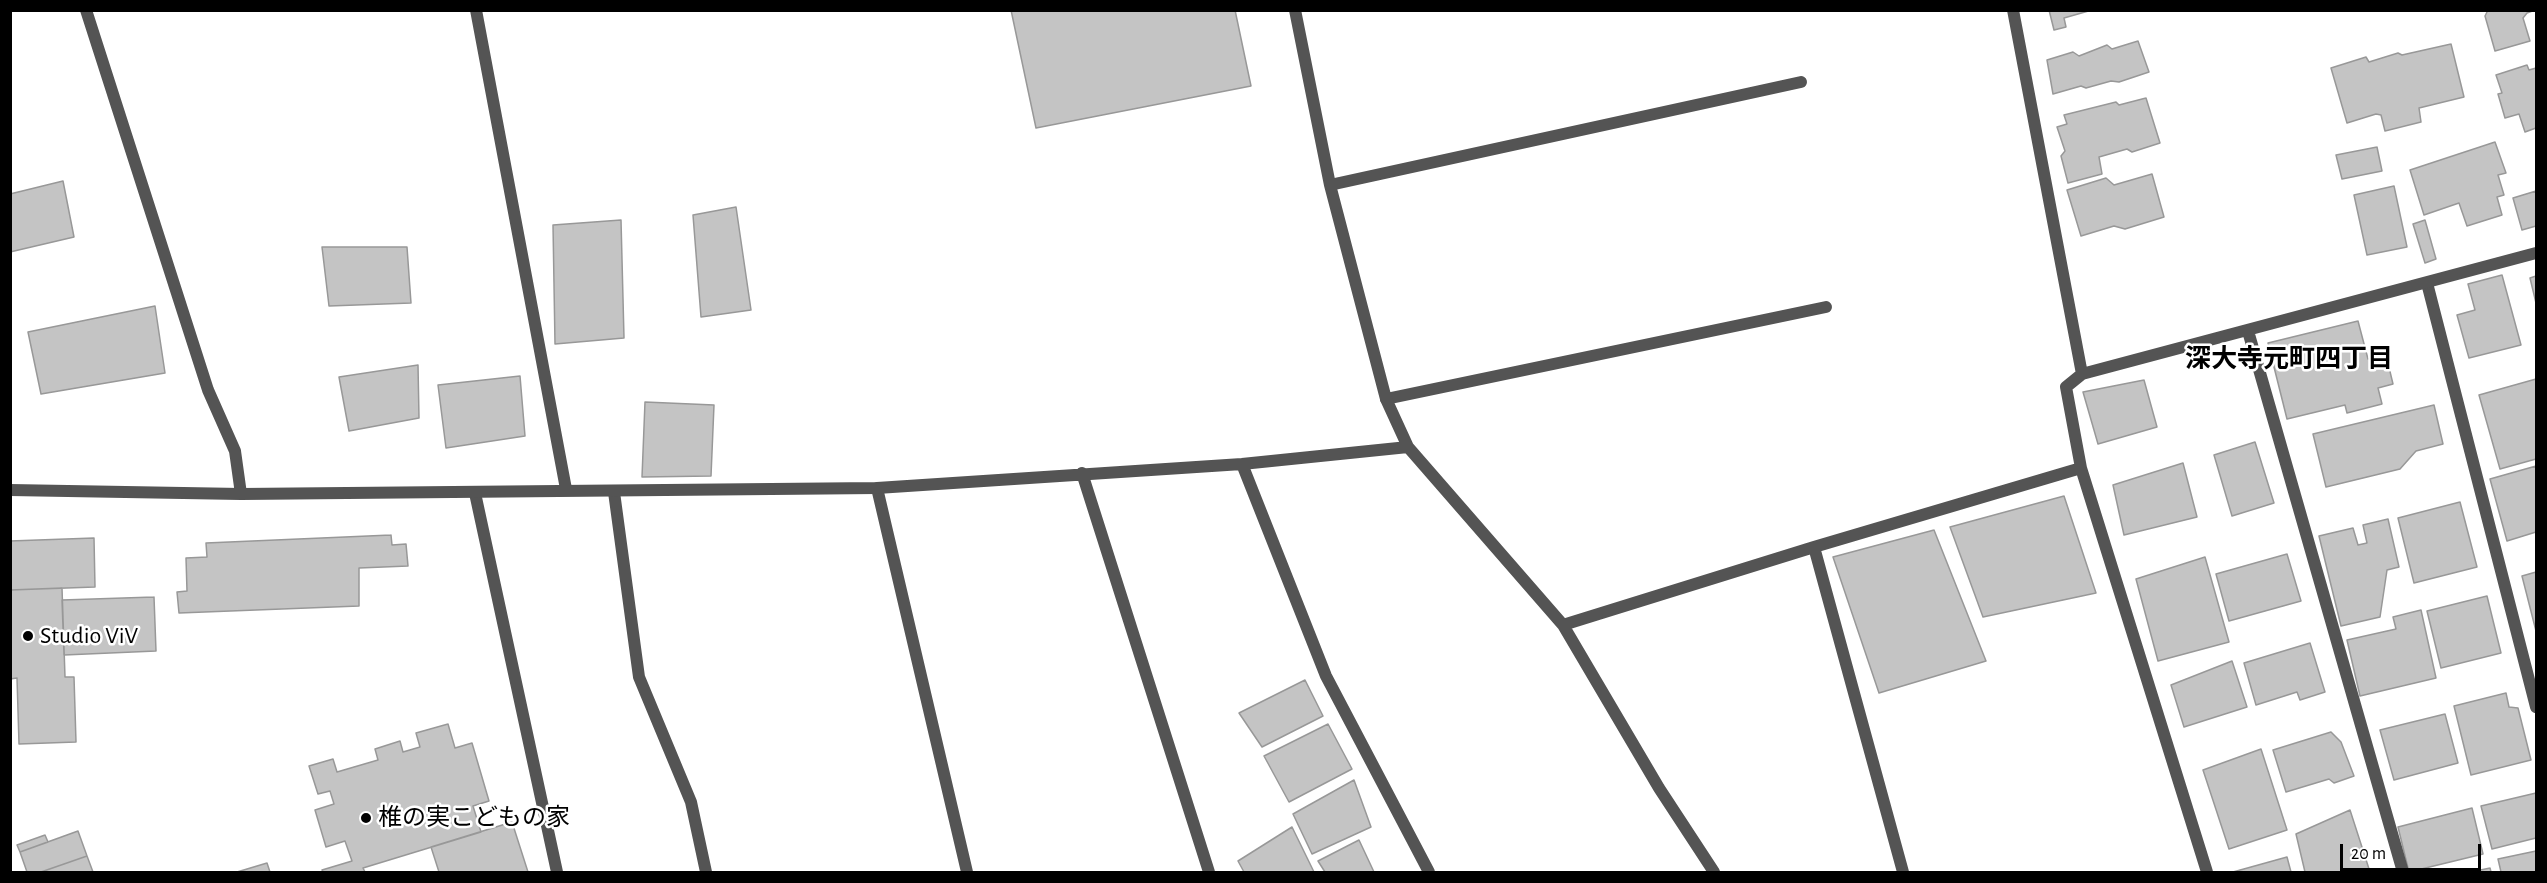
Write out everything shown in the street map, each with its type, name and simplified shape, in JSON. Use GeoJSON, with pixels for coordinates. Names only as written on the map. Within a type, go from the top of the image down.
{"type":"FeatureCollection","features":[{"type":"Feature","properties":{"kind":"street"},"geometry":{"type":"LineString","coordinates":[[86,10],[208,390],[235,451],[242,494]]}},
{"type":"Feature","properties":{"kind":"street"},"geometry":{"type":"LineString","coordinates":[[476,10],[566,489]]}},
{"type":"Feature","properties":{"kind":"street"},"geometry":{"type":"LineString","coordinates":[[1295,10],[1330,186],[1386,399],[1408,447],[1563,625],[1659,788],[1714,873]]}},
{"type":"Feature","properties":{"kind":"street"},"geometry":{"type":"LineString","coordinates":[[2013,10],[2082,374]]}},
{"type":"Feature","properties":{"kind":"street"},"geometry":{"type":"LineString","coordinates":[[1330,186],[1801,82]]}},
{"type":"Feature","properties":{"kind":"street"},"geometry":{"type":"LineString","coordinates":[[2207,873],[2081,468],[2066,387],[2082,374],[2536,253]]}},
{"type":"Feature","properties":{"kind":"street"},"geometry":{"type":"LineString","coordinates":[[2427,283],[2536,707]]}},
{"type":"Feature","properties":{"kind":"street"},"geometry":{"type":"LineString","coordinates":[[1386,399],[1826,307]]}},
{"type":"Feature","properties":{"kind":"street"},"geometry":{"type":"LineString","coordinates":[[2248,331],[2403,873]]}},
{"type":"Feature","properties":{"kind":"street"},"geometry":{"type":"LineString","coordinates":[[10,490],[242,494],[475,493],[566,489],[614,492],[878,488],[1082,472],[1242,464],[1408,447]]}},
{"type":"Feature","properties":{"kind":"street"},"geometry":{"type":"LineString","coordinates":[[1242,464],[1326,676],[1429,873]]}},
{"type":"Feature","properties":{"kind":"street"},"geometry":{"type":"LineString","coordinates":[[1563,625],[1814,547],[2081,468]]}},
{"type":"Feature","properties":{"kind":"street"},"geometry":{"type":"LineString","coordinates":[[1082,472],[1209,873]]}},
{"type":"Feature","properties":{"kind":"street"},"geometry":{"type":"LineString","coordinates":[[878,488],[967,873]]}},
{"type":"Feature","properties":{"kind":"street"},"geometry":{"type":"LineString","coordinates":[[614,492],[639,676],[691,802],[706,873]]}},
{"type":"Feature","properties":{"kind":"street"},"geometry":{"type":"LineString","coordinates":[[475,493],[557,873]]}},
{"type":"Feature","properties":{"kind":"street"},"geometry":{"type":"LineString","coordinates":[[1814,547],[1903,873]]}},
{"type":"Feature","properties":{"kind":"building"},"geometry":{"type":"Polygon","coordinates":[[[1011,10],[1235,10],[1251,86],[1036,128],[1011,10]]]}},
{"type":"Feature","properties":{"kind":"building"},"geometry":{"type":"Polygon","coordinates":[[[2049,10],[2092,10],[2064,18],[2066,27],[2054,30],[2049,10]]]}},
{"type":"Feature","properties":{"kind":"building"},"geometry":{"type":"Polygon","coordinates":[[[2488,10],[2535,10],[2527,13],[2523,18],[2530,41],[2495,51],[2485,16],[2488,10]]]}},
{"type":"Feature","properties":{"kind":"building"},"geometry":{"type":"Polygon","coordinates":[[[2138,41],[2149,72],[2119,82],[2111,81],[2086,88],[2081,86],[2053,94],[2047,60],[2073,52],[2079,56],[2107,45],[2112,49],[2138,41]]]}},
{"type":"Feature","properties":{"kind":"building"},"geometry":{"type":"Polygon","coordinates":[[[2451,44],[2464,97],[2419,108],[2421,122],[2385,131],[2381,115],[2376,114],[2347,123],[2331,68],[2366,57],[2369,62],[2398,53],[2402,55],[2451,44]]]}},
{"type":"Feature","properties":{"kind":"building"},"geometry":{"type":"Polygon","coordinates":[[[2527,65],[2529,70],[2536,68],[2536,128],[2525,132],[2519,114],[2505,118],[2498,94],[2502,93],[2496,75],[2527,65]]]}},
{"type":"Feature","properties":{"kind":"building"},"geometry":{"type":"Polygon","coordinates":[[[2146,98],[2160,143],[2132,152],[2127,149],[2099,157],[2102,174],[2068,183],[2061,156],[2065,151],[2057,127],[2067,124],[2064,115],[2116,102],[2119,105],[2146,98]]]}},
{"type":"Feature","properties":{"kind":"building"},"geometry":{"type":"Polygon","coordinates":[[[2495,142],[2506,173],[2498,175],[2504,195],[2497,197],[2502,215],[2467,226],[2459,203],[2424,215],[2410,170],[2495,142]]]}},
{"type":"Feature","properties":{"kind":"building"},"geometry":{"type":"Polygon","coordinates":[[[2377,147],[2382,171],[2342,179],[2336,155],[2377,147]]]}},
{"type":"Feature","properties":{"kind":"building"},"geometry":{"type":"Polygon","coordinates":[[[2152,174],[2164,217],[2125,229],[2114,226],[2081,236],[2067,190],[2106,178],[2114,185],[2152,174]]]}},
{"type":"Feature","properties":{"kind":"building"},"geometry":{"type":"Polygon","coordinates":[[[63,181],[74,237],[10,252],[10,194],[63,181]]]}},
{"type":"Feature","properties":{"kind":"building"},"geometry":{"type":"Polygon","coordinates":[[[2394,186],[2407,247],[2367,255],[2354,195],[2394,186]]]}},
{"type":"Feature","properties":{"kind":"building"},"geometry":{"type":"Polygon","coordinates":[[[2536,191],[2536,226],[2522,230],[2513,198],[2536,191]]]}},
{"type":"Feature","properties":{"kind":"building"},"geometry":{"type":"Polygon","coordinates":[[[736,207],[751,310],[701,317],[693,215],[736,207]]]}},
{"type":"Feature","properties":{"kind":"building"},"geometry":{"type":"Polygon","coordinates":[[[621,220],[624,338],[555,344],[553,225],[621,220]]]}},
{"type":"Feature","properties":{"kind":"building"},"geometry":{"type":"Polygon","coordinates":[[[2425,220],[2436,259],[2425,263],[2413,224],[2425,220]]]}},
{"type":"Feature","properties":{"kind":"building"},"geometry":{"type":"Polygon","coordinates":[[[322,247],[407,247],[411,303],[329,306],[322,247]]]}},
{"type":"Feature","properties":{"kind":"building"},"geometry":{"type":"Polygon","coordinates":[[[2502,275],[2521,345],[2469,358],[2457,315],[2475,310],[2468,284],[2502,275]]]}},
{"type":"Feature","properties":{"kind":"building"},"geometry":{"type":"Polygon","coordinates":[[[2536,276],[2536,303],[2530,278],[2536,276]]]}},
{"type":"Feature","properties":{"kind":"building"},"geometry":{"type":"Polygon","coordinates":[[[155,306],[165,373],[41,394],[28,332],[155,306]]]}},
{"type":"Feature","properties":{"kind":"building"},"geometry":{"type":"Polygon","coordinates":[[[2358,321],[2368,359],[2386,355],[2393,384],[2378,388],[2382,404],[2347,413],[2345,405],[2287,419],[2268,343],[2358,321]]]}},
{"type":"Feature","properties":{"kind":"building"},"geometry":{"type":"Polygon","coordinates":[[[418,365],[419,418],[349,431],[339,377],[418,365]]]}},
{"type":"Feature","properties":{"kind":"building"},"geometry":{"type":"Polygon","coordinates":[[[520,376],[525,436],[446,448],[438,385],[520,376]]]}},
{"type":"Feature","properties":{"kind":"building"},"geometry":{"type":"Polygon","coordinates":[[[2536,379],[2536,459],[2500,469],[2479,395],[2536,379]]]}},
{"type":"Feature","properties":{"kind":"building"},"geometry":{"type":"Polygon","coordinates":[[[2144,380],[2157,427],[2098,444],[2083,392],[2144,380]]]}},
{"type":"Feature","properties":{"kind":"building"},"geometry":{"type":"Polygon","coordinates":[[[645,402],[714,405],[711,476],[642,477],[645,402]]]}},
{"type":"Feature","properties":{"kind":"building"},"geometry":{"type":"Polygon","coordinates":[[[2434,405],[2443,444],[2416,451],[2400,469],[2326,487],[2313,434],[2434,405]]]}},
{"type":"Feature","properties":{"kind":"building"},"geometry":{"type":"Polygon","coordinates":[[[2255,442],[2274,503],[2232,516],[2214,455],[2255,442]]]}},
{"type":"Feature","properties":{"kind":"building"},"geometry":{"type":"Polygon","coordinates":[[[2183,463],[2197,517],[2124,535],[2113,485],[2183,463]]]}},
{"type":"Feature","properties":{"kind":"building"},"geometry":{"type":"Polygon","coordinates":[[[2536,466],[2536,532],[2507,541],[2490,479],[2536,466]]]}},
{"type":"Feature","properties":{"kind":"building"},"geometry":{"type":"Polygon","coordinates":[[[2064,496],[2096,593],[1983,617],[1950,527],[2064,496]]]}},
{"type":"Feature","properties":{"kind":"building"},"geometry":{"type":"Polygon","coordinates":[[[2460,502],[2477,567],[2414,583],[2398,518],[2460,502]]]}},
{"type":"Feature","properties":{"kind":"building"},"geometry":{"type":"Polygon","coordinates":[[[2388,519],[2399,567],[2387,570],[2380,617],[2341,626],[2319,536],[2353,528],[2358,545],[2367,543],[2363,525],[2388,519]]]}},
{"type":"Feature","properties":{"kind":"building"},"geometry":{"type":"Polygon","coordinates":[[[1934,530],[1986,661],[1879,693],[1833,557],[1934,530]]]}},
{"type":"Feature","properties":{"kind":"building"},"geometry":{"type":"Polygon","coordinates":[[[391,535],[392,545],[406,544],[408,566],[359,568],[359,606],[179,613],[177,592],[187,591],[186,558],[207,557],[206,543],[391,535]]]}},
{"type":"Feature","properties":{"kind":"building"},"geometry":{"type":"Polygon","coordinates":[[[94,538],[95,587],[10,590],[10,541],[94,538]]]}},
{"type":"Feature","properties":{"kind":"building"},"geometry":{"type":"Polygon","coordinates":[[[2287,554],[2301,601],[2229,621],[2216,574],[2287,554]]]}},
{"type":"Feature","properties":{"kind":"building"},"geometry":{"type":"Polygon","coordinates":[[[2205,557],[2229,642],[2158,661],[2136,579],[2205,557]]]}},
{"type":"Feature","properties":{"kind":"building"},"geometry":{"type":"Polygon","coordinates":[[[2536,572],[2536,631],[2522,576],[2536,572]]]}},
{"type":"Feature","properties":{"kind":"building"},"geometry":{"type":"Polygon","coordinates":[[[62,588],[65,677],[74,677],[76,742],[19,744],[17,678],[10,679],[10,590],[62,588]]]}},
{"type":"Feature","properties":{"kind":"building"},"geometry":{"type":"Polygon","coordinates":[[[2487,596],[2501,653],[2441,668],[2427,611],[2487,596]]]}},
{"type":"Feature","properties":{"kind":"building"},"geometry":{"type":"Polygon","coordinates":[[[154,597],[156,651],[64,655],[62,600],[154,597]]]}},
{"type":"Feature","properties":{"kind":"building"},"geometry":{"type":"Polygon","coordinates":[[[2421,610],[2436,678],[2360,696],[2347,640],[2396,629],[2393,617],[2421,610]]]}},
{"type":"Feature","properties":{"kind":"building"},"geometry":{"type":"Polygon","coordinates":[[[2310,643],[2325,692],[2300,700],[2297,692],[2256,705],[2244,663],[2310,643]]]}},
{"type":"Feature","properties":{"kind":"building"},"geometry":{"type":"Polygon","coordinates":[[[2232,661],[2247,707],[2184,727],[2171,685],[2232,661]]]}},
{"type":"Feature","properties":{"kind":"building"},"geometry":{"type":"Polygon","coordinates":[[[1305,680],[1323,716],[1262,747],[1239,713],[1305,680]]]}},
{"type":"Feature","properties":{"kind":"building"},"geometry":{"type":"Polygon","coordinates":[[[2506,693],[2509,707],[2518,708],[2531,760],[2471,775],[2454,706],[2506,693]]]}},
{"type":"Feature","properties":{"kind":"building"},"geometry":{"type":"Polygon","coordinates":[[[2445,714],[2458,763],[2394,780],[2380,730],[2445,714]]]}},
{"type":"Feature","properties":{"kind":"building"},"geometry":{"type":"Polygon","coordinates":[[[448,724],[455,748],[472,743],[489,801],[473,806],[481,832],[363,868],[365,872],[323,872],[322,870],[352,861],[345,841],[326,847],[315,810],[334,804],[330,791],[318,794],[309,766],[333,759],[337,772],[378,760],[375,749],[400,741],[403,752],[420,747],[416,733],[448,724]]]}},
{"type":"Feature","properties":{"kind":"building"},"geometry":{"type":"Polygon","coordinates":[[[1328,724],[1352,769],[1289,802],[1264,756],[1328,724]]]}},
{"type":"Feature","properties":{"kind":"building"},"geometry":{"type":"Polygon","coordinates":[[[2331,732],[2341,742],[2354,776],[2334,783],[2329,779],[2286,792],[2273,750],[2331,732]]]}},
{"type":"Feature","properties":{"kind":"building"},"geometry":{"type":"Polygon","coordinates":[[[2261,749],[2287,830],[2229,849],[2203,770],[2261,749]]]}},
{"type":"Feature","properties":{"kind":"building"},"geometry":{"type":"Polygon","coordinates":[[[1354,780],[1371,827],[1312,854],[1293,814],[1354,780]]]}},
{"type":"Feature","properties":{"kind":"building"},"geometry":{"type":"Polygon","coordinates":[[[2536,793],[2536,838],[2492,849],[2481,806],[2536,793]]]}},
{"type":"Feature","properties":{"kind":"building"},"geometry":{"type":"Polygon","coordinates":[[[2472,808],[2483,854],[2409,872],[2398,827],[2472,808]]]}},
{"type":"Feature","properties":{"kind":"building"},"geometry":{"type":"Polygon","coordinates":[[[2350,810],[2370,872],[2305,872],[2296,834],[2350,810]]]}},
{"type":"Feature","properties":{"kind":"building"},"geometry":{"type":"Polygon","coordinates":[[[512,822],[528,872],[439,872],[431,847],[512,822]]]}},
{"type":"Feature","properties":{"kind":"building"},"geometry":{"type":"Polygon","coordinates":[[[1292,827],[1314,872],[1244,872],[1238,861],[1292,827]]]}},
{"type":"Feature","properties":{"kind":"building"},"geometry":{"type":"Polygon","coordinates":[[[78,831],[87,856],[41,872],[27,872],[20,852],[78,831]]]}},
{"type":"Feature","properties":{"kind":"building"},"geometry":{"type":"Polygon","coordinates":[[[45,835],[48,842],[20,852],[17,845],[45,835]]]}},
{"type":"Feature","properties":{"kind":"building"},"geometry":{"type":"Polygon","coordinates":[[[1359,840],[1374,872],[1325,872],[1318,861],[1359,840]]]}},
{"type":"Feature","properties":{"kind":"building"},"geometry":{"type":"Polygon","coordinates":[[[2536,851],[2536,872],[2501,872],[2498,859],[2536,851]]]}},
{"type":"Feature","properties":{"kind":"building"},"geometry":{"type":"Polygon","coordinates":[[[87,856],[93,872],[41,872],[87,856]]]}},
{"type":"Feature","properties":{"kind":"building"},"geometry":{"type":"Polygon","coordinates":[[[2287,857],[2291,872],[2233,872],[2287,857]]]}},
{"type":"Feature","properties":{"kind":"building"},"geometry":{"type":"Polygon","coordinates":[[[267,863],[270,872],[237,872],[267,863]]]}},
{"type":"Feature","properties":{"kind":"building"},"geometry":{"type":"Polygon","coordinates":[[[2490,868],[2491,872],[2471,872],[2490,868]]]}},
{"type":"Feature","properties":{"kind":"place","name":"Studio ViV"},"geometry":{"type":"Point","coordinates":[28,636]}},
{"type":"Feature","properties":{"kind":"place","name":"椎の実こどもの家"},"geometry":{"type":"Point","coordinates":[366,818]}},
{"type":"Feature","properties":{"kind":"district","name":"深大寺元町四丁目"},"geometry":{"type":"Point","coordinates":[2289,359]}}]}
